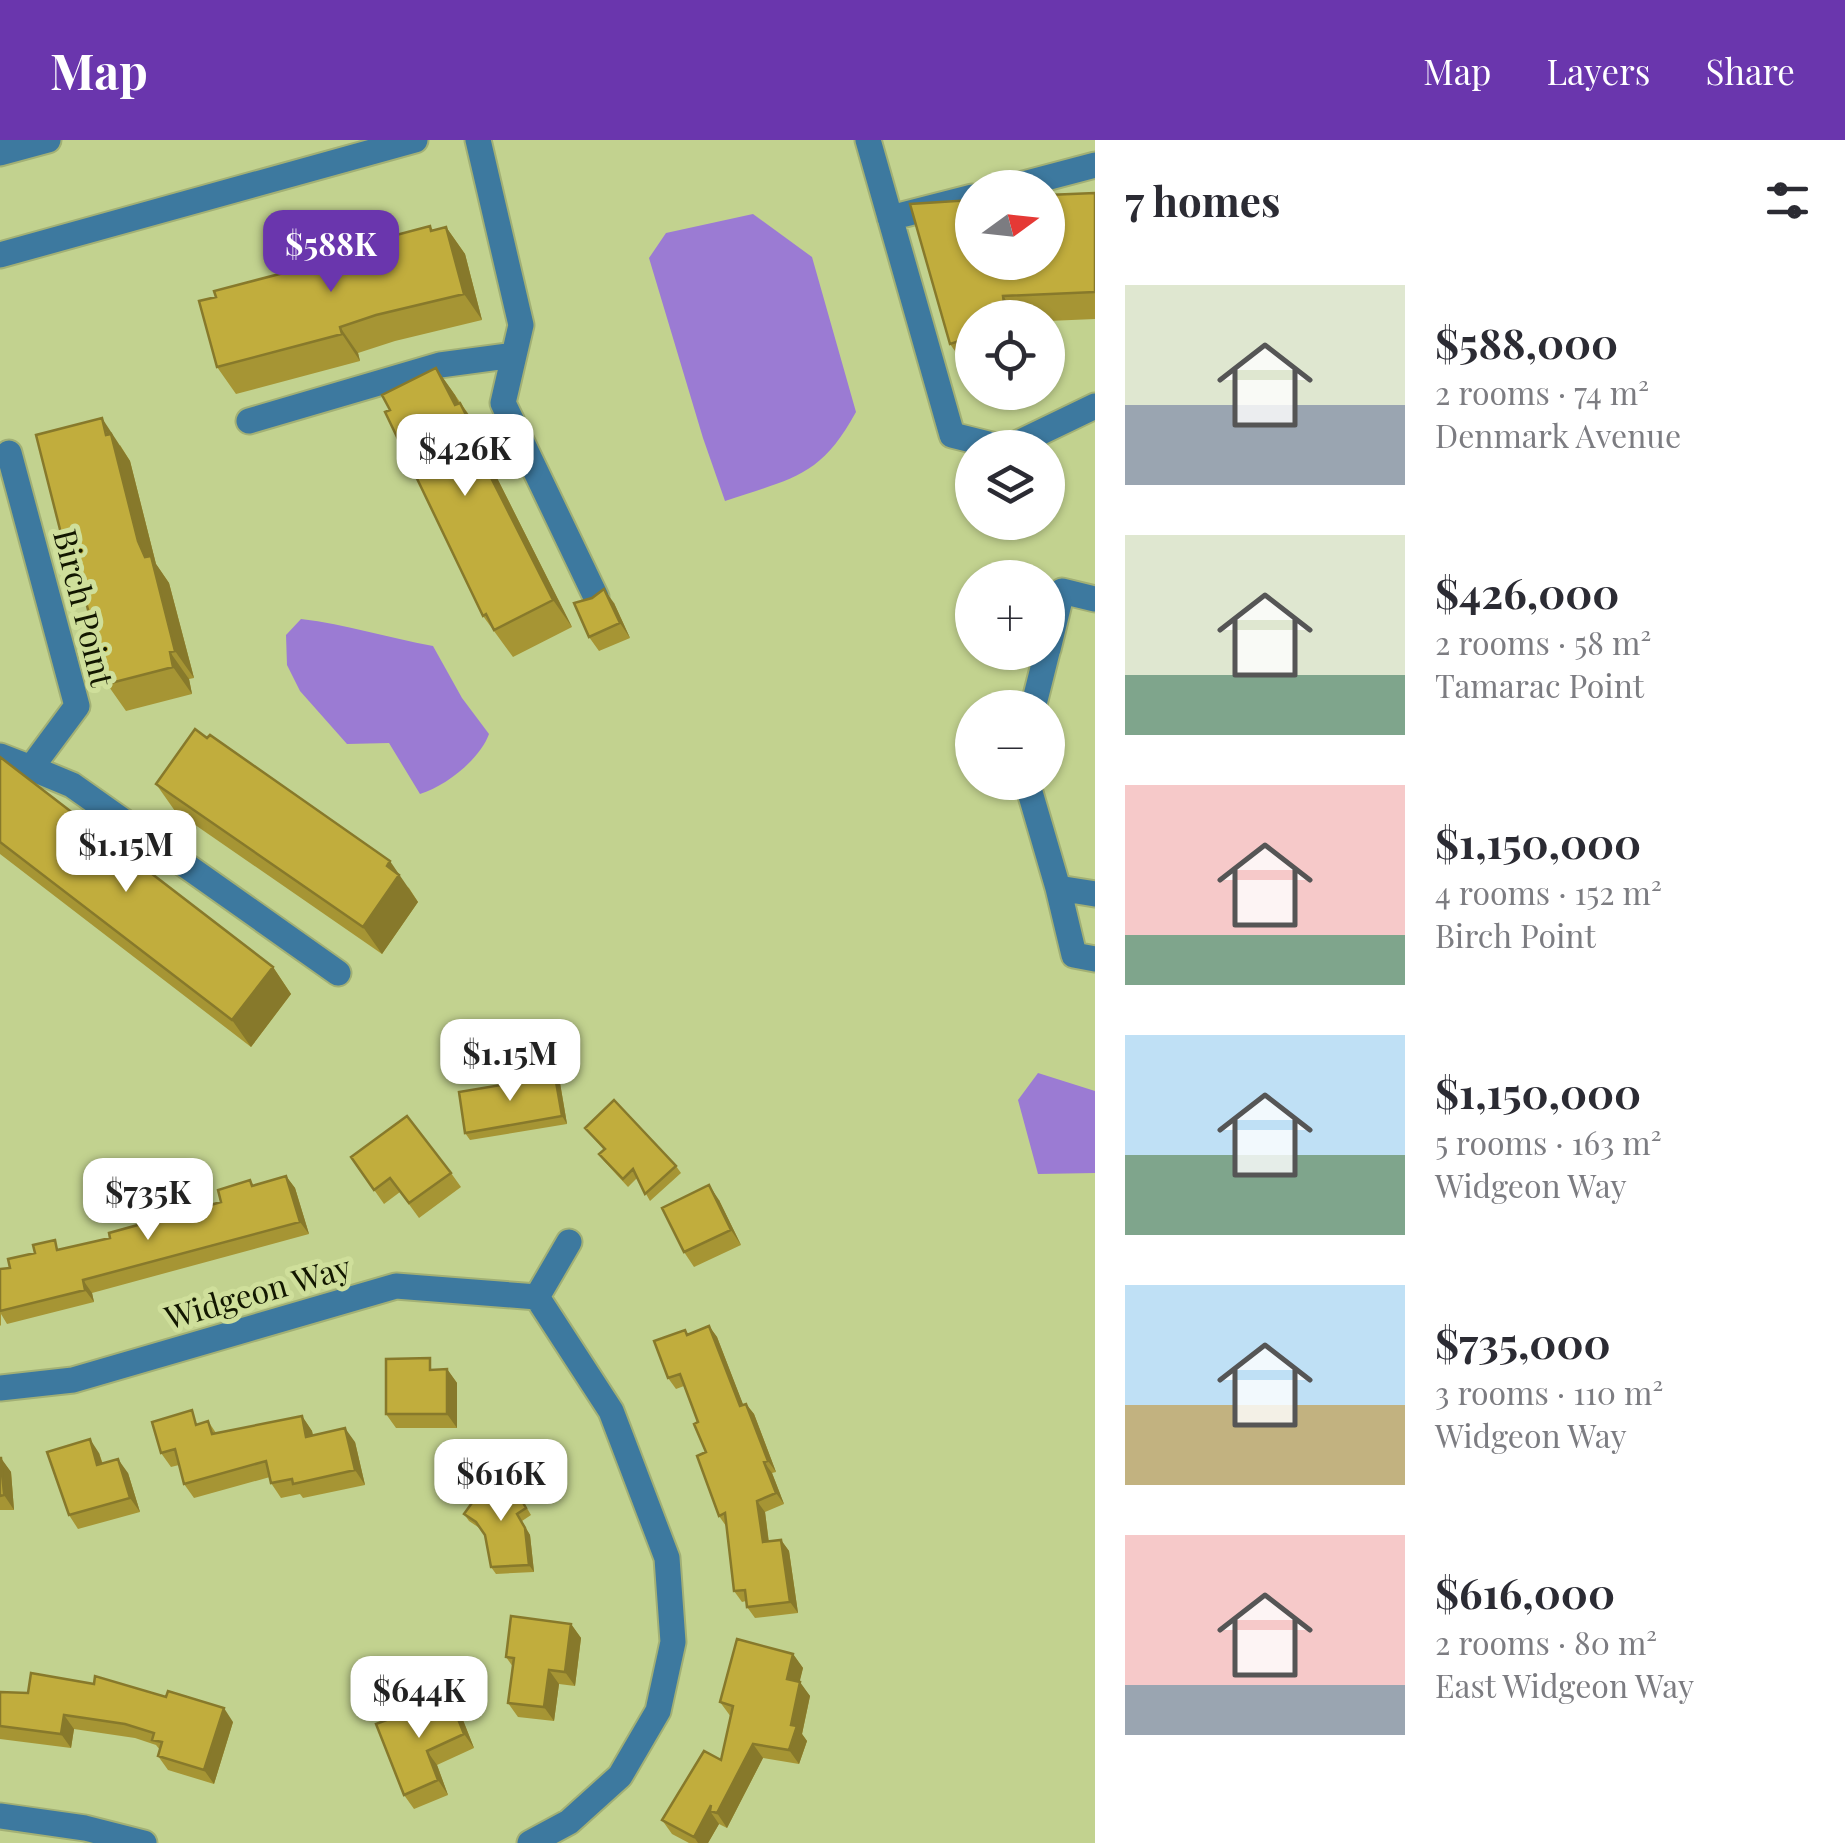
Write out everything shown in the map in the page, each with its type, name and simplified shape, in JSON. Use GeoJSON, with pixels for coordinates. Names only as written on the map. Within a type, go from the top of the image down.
{"type":"FeatureCollection","features":[{"type":"Feature","properties":{"kind":"street"},"geometry":{"type":"LineString","coordinates":[[0,153],[48,140]]}},
{"type":"Feature","properties":{"kind":"street"},"geometry":{"type":"LineString","coordinates":[[0,254],[415,140]]}},
{"type":"Feature","properties":{"kind":"street"},"geometry":{"type":"LineString","coordinates":[[478,140],[521,326],[502,403],[596,597]]}},
{"type":"Feature","properties":{"kind":"street"},"geometry":{"type":"LineString","coordinates":[[868,140],[955,436]]}},
{"type":"Feature","properties":{"kind":"street"},"geometry":{"type":"LineString","coordinates":[[1065,173],[1095,165]]}},
{"type":"Feature","properties":{"kind":"street"},"geometry":{"type":"LineString","coordinates":[[890,218],[955,201]]}},
{"type":"Feature","properties":{"kind":"street"},"geometry":{"type":"LineString","coordinates":[[250,421],[440,364],[514,355]]}},
{"type":"Feature","properties":{"kind":"street"},"geometry":{"type":"LineString","coordinates":[[1044,430],[1095,406]]}},
{"type":"Feature","properties":{"kind":"street","name":"Birch Point"},"geometry":{"type":"LineString","coordinates":[[9,453],[76,706],[31,768]]}},
{"type":"Feature","properties":{"kind":"street"},"geometry":{"type":"LineString","coordinates":[[1065,592],[1095,599]]}},
{"type":"Feature","properties":{"kind":"street"},"geometry":{"type":"LineString","coordinates":[[0,756],[72,784],[338,973]]}},
{"type":"Feature","properties":{"kind":"street"},"geometry":{"type":"LineString","coordinates":[[1032,800],[1074,955],[1095,959]]}},
{"type":"Feature","properties":{"kind":"street"},"geometry":{"type":"LineString","coordinates":[[1058,888],[1095,894]]}},
{"type":"Feature","properties":{"kind":"street"},"geometry":{"type":"LineString","coordinates":[[530,1843],[569,1822],[620,1776],[658,1711],[673,1642],[667,1558],[611,1412],[538,1297],[569,1242]]}},
{"type":"Feature","properties":{"kind":"street","name":"Widgeon Way"},"geometry":{"type":"LineString","coordinates":[[0,1388],[72,1380],[396,1286],[538,1297]]}},
{"type":"Feature","properties":{"kind":"street"},"geometry":{"type":"LineString","coordinates":[[0,1816],[85,1828],[144,1843]]}},
{"type":"Feature","properties":{"kind":"shaded area"},"geometry":{"type":"Polygon","coordinates":[[[753,214],[812,257],[856,412],[830,451],[802,473],[725,501],[649,258],[666,233],[753,214]]]}},
{"type":"Feature","properties":{"kind":"shaded area"},"geometry":{"type":"Polygon","coordinates":[[[301,619],[433,646],[462,698],[489,734],[478,753],[451,778],[420,794],[389,743],[347,744],[300,691],[287,665],[286,635],[301,619]]]}},
{"type":"Feature","properties":{"kind":"shaded area"},"geometry":{"type":"Polygon","coordinates":[[[1038,1073],[1095,1091],[1095,1173],[1038,1174],[1018,1100],[1038,1073]]]}},
{"type":"Feature","properties":{"kind":"building"},"geometry":{"type":"Polygon","coordinates":[[[1095,193],[1095,292],[955,300],[955,342],[950,344],[910,204],[955,201],[955,280],[1065,280],[1065,194],[1095,193]]]}},
{"type":"Feature","properties":{"kind":"building"},"geometry":{"type":"Polygon","coordinates":[[[430,226],[431,231],[446,227],[464,294],[376,315],[340,327],[342,334],[217,367],[199,301],[216,297],[214,291],[322,263],[337,256],[336,251],[430,226]]]}},
{"type":"Feature","properties":{"kind":"building"},"geometry":{"type":"Polygon","coordinates":[[[436,368],[455,405],[460,403],[481,445],[476,448],[553,600],[494,630],[486,614],[483,616],[385,412],[390,410],[382,395],[436,368]]]}},
{"type":"Feature","properties":{"kind":"building"},"geometry":{"type":"Polygon","coordinates":[[[102,418],[106,435],[111,434],[138,541],[145,557],[151,556],[175,651],[170,652],[173,667],[107,684],[75,559],[68,561],[36,435],[102,418]]]}},
{"type":"Feature","properties":{"kind":"building"},"geometry":{"type":"Polygon","coordinates":[[[604,589],[620,623],[589,637],[574,603],[592,598],[604,589]]]}},
{"type":"Feature","properties":{"kind":"building"},"geometry":{"type":"Polygon","coordinates":[[[195,729],[207,738],[210,735],[390,861],[387,866],[399,875],[363,927],[156,784],[195,729]]]}},
{"type":"Feature","properties":{"kind":"building"},"geometry":{"type":"Polygon","coordinates":[[[0,757],[273,967],[232,1020],[0,842],[0,757]]]}},
{"type":"Feature","properties":{"kind":"building"},"geometry":{"type":"Polygon","coordinates":[[[555,1076],[562,1116],[465,1133],[459,1092],[555,1076]]]}},
{"type":"Feature","properties":{"kind":"building"},"geometry":{"type":"Polygon","coordinates":[[[614,1100],[676,1166],[645,1194],[633,1169],[623,1179],[599,1154],[605,1149],[585,1128],[614,1100]]]}},
{"type":"Feature","properties":{"kind":"building"},"geometry":{"type":"Polygon","coordinates":[[[407,1116],[451,1173],[409,1203],[390,1178],[374,1190],[351,1157],[407,1116]]]}},
{"type":"Feature","properties":{"kind":"building"},"geometry":{"type":"Polygon","coordinates":[[[286,1176],[300,1222],[83,1280],[85,1290],[0,1311],[0,1269],[10,1268],[8,1259],[35,1253],[33,1245],[55,1240],[57,1250],[110,1238],[109,1233],[221,1202],[218,1190],[250,1180],[252,1186],[286,1176]]]}},
{"type":"Feature","properties":{"kind":"building"},"geometry":{"type":"Polygon","coordinates":[[[709,1185],[731,1230],[684,1252],[662,1208],[709,1185]]]}},
{"type":"Feature","properties":{"kind":"building"},"geometry":{"type":"Polygon","coordinates":[[[709,1326],[740,1406],[746,1404],[768,1461],[764,1462],[776,1493],[757,1501],[763,1542],[781,1540],[790,1602],[747,1607],[745,1590],[734,1591],[725,1513],[719,1516],[697,1456],[706,1452],[694,1424],[698,1422],[680,1374],[668,1378],[654,1341],[709,1326]]]}},
{"type":"Feature","properties":{"kind":"building"},"geometry":{"type":"Polygon","coordinates":[[[430,1358],[430,1370],[447,1369],[447,1414],[386,1414],[386,1359],[430,1358]]]}},
{"type":"Feature","properties":{"kind":"building"},"geometry":{"type":"Polygon","coordinates":[[[192,1410],[196,1425],[208,1421],[212,1434],[302,1416],[306,1437],[345,1428],[355,1470],[293,1484],[292,1479],[271,1483],[266,1461],[184,1484],[175,1449],[161,1453],[152,1422],[192,1410]]]}},
{"type":"Feature","properties":{"kind":"building"},"geometry":{"type":"Polygon","coordinates":[[[90,1439],[97,1465],[118,1459],[130,1498],[69,1515],[47,1452],[90,1439]]]}},
{"type":"Feature","properties":{"kind":"building"},"geometry":{"type":"Polygon","coordinates":[[[0,1458],[4,1495],[0,1496],[0,1458]]]}},
{"type":"Feature","properties":{"kind":"building"},"geometry":{"type":"Polygon","coordinates":[[[508,1476],[526,1508],[517,1514],[525,1528],[529,1565],[491,1567],[485,1535],[464,1514],[482,1489],[508,1476]]]}},
{"type":"Feature","properties":{"kind":"building"},"geometry":{"type":"Polygon","coordinates":[[[511,1616],[571,1624],[565,1672],[549,1670],[544,1707],[508,1703],[514,1658],[506,1657],[511,1616]]]}},
{"type":"Feature","properties":{"kind":"building"},"geometry":{"type":"Polygon","coordinates":[[[737,1639],[793,1654],[787,1679],[800,1682],[791,1725],[797,1726],[789,1750],[753,1744],[717,1813],[710,1811],[711,1805],[694,1837],[662,1820],[704,1751],[721,1760],[733,1706],[720,1702],[737,1639]]]}},
{"type":"Feature","properties":{"kind":"building"},"geometry":{"type":"Polygon","coordinates":[[[31,1673],[94,1684],[95,1676],[166,1697],[168,1691],[224,1708],[204,1770],[158,1756],[162,1742],[152,1740],[154,1733],[125,1724],[64,1715],[61,1734],[0,1726],[0,1692],[28,1693],[31,1673]]]}},
{"type":"Feature","properties":{"kind":"building"},"geometry":{"type":"Polygon","coordinates":[[[449,1696],[464,1734],[427,1751],[438,1780],[404,1795],[376,1724],[449,1696]]]}}]}
